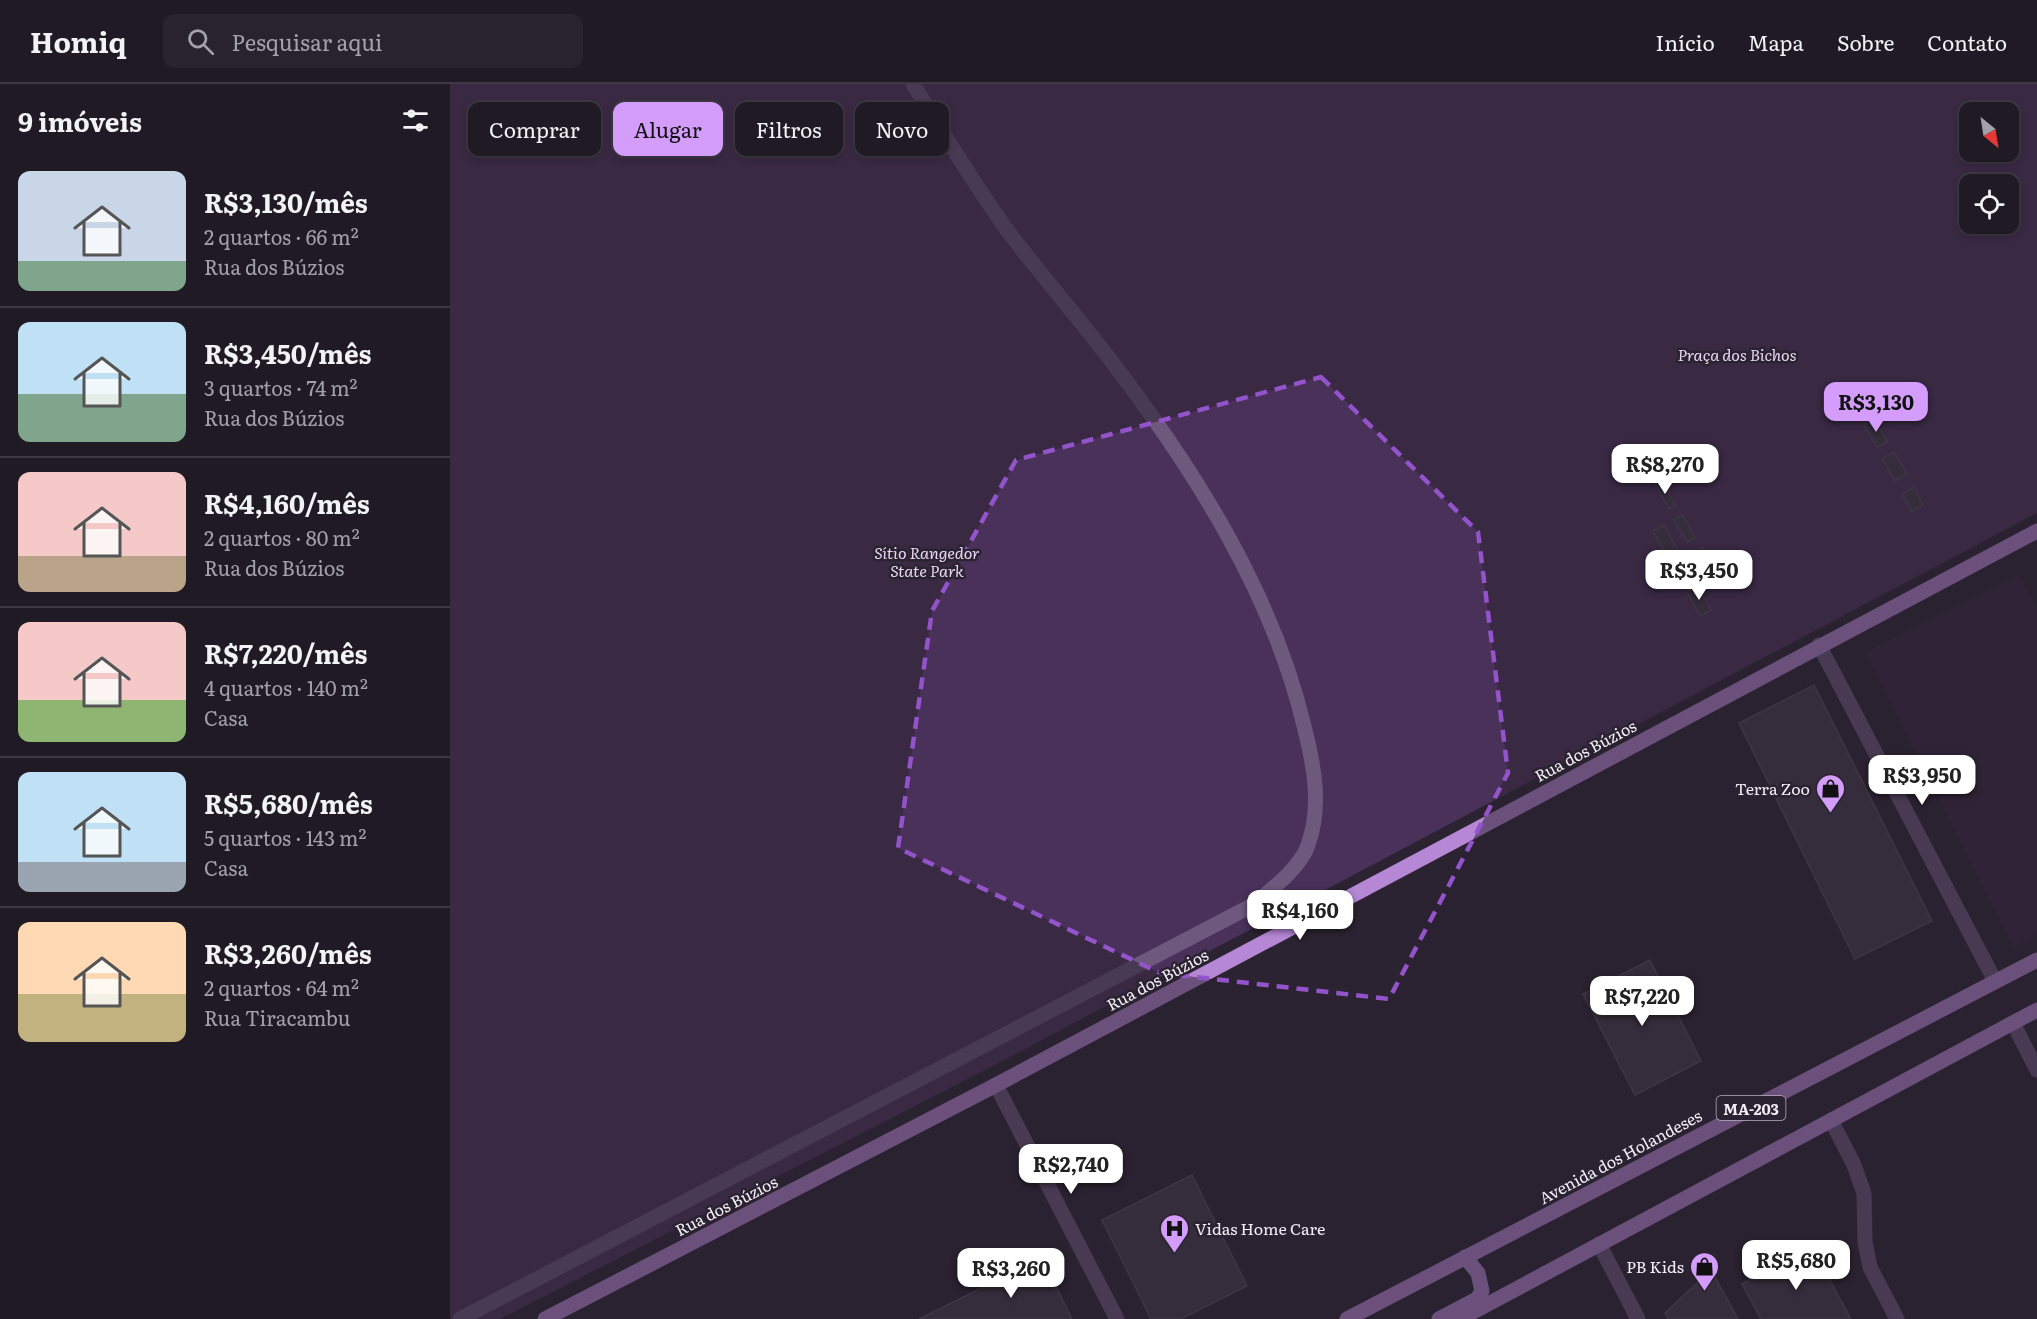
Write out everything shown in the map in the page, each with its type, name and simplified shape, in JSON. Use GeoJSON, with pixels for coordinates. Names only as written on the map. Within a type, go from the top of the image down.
{"type":"FeatureCollection","features":[{"type":"Feature","properties":{"kind":"main road","name":"Rua dos Búzios"},"geometry":{"type":"LineString","coordinates":[[545,1319],[996,1085],[2037,531]]}},
{"type":"Feature","properties":{"kind":"main road","name":"Avenida dos Holandeses"},"geometry":{"type":"LineString","coordinates":[[1347,1319],[2037,960]]}},
{"type":"Feature","properties":{"kind":"main road","name":"MA-203"},"geometry":{"type":"LineString","coordinates":[[1460,1319],[2037,1010]]}},
{"type":"Feature","properties":{"kind":"main road"},"geometry":{"type":"LineString","coordinates":[[1439,1319],[1477,1299],[1482,1291],[1478,1273],[1465,1257]]}},
{"type":"Feature","properties":{"kind":"street"},"geometry":{"type":"LineString","coordinates":[[460,1319],[1253,905],[1286,877],[1308,847],[1316,804],[1314,765],[1297,694],[1259,597],[1197,483],[1114,364],[1007,229],[913,84]]}},
{"type":"Feature","properties":{"kind":"street"},"geometry":{"type":"LineString","coordinates":[[1820,645],[1995,981]]}},
{"type":"Feature","properties":{"kind":"street"},"geometry":{"type":"LineString","coordinates":[[2013,1023],[2037,1070]]}},
{"type":"Feature","properties":{"kind":"street"},"geometry":{"type":"LineString","coordinates":[[996,1085],[1117,1319]]}},
{"type":"Feature","properties":{"kind":"street"},"geometry":{"type":"LineString","coordinates":[[1831,1120],[1854,1165],[1864,1192],[1865,1242],[1870,1267],[1897,1319]]}},
{"type":"Feature","properties":{"kind":"street"},"geometry":{"type":"LineString","coordinates":[[1599,1244],[1638,1319]]}},
{"type":"Feature","properties":{"kind":"highlighted area"},"geometry":{"type":"Polygon","coordinates":[[[1321,377],[1478,532],[1508,773],[1389,999],[1160,973],[898,848],[932,611],[1016,460],[1321,377]]]}},
{"type":"Feature","properties":{"kind":"shaded area"},"geometry":{"type":"Polygon","coordinates":[[[2020,575],[2037,608],[2037,935],[2013,947],[1865,653],[2020,575]]]}},
{"type":"Feature","properties":{"kind":"green space","name":"Sítio Rangedor State Park"},"geometry":{"type":"Polygon","coordinates":[[[450,84],[2037,84],[2037,513],[987,1069],[500,1319],[450,1319],[450,84]]]}},
{"type":"Feature","properties":{"kind":"building"},"geometry":{"type":"Polygon","coordinates":[[[1854,383],[1868,406],[1858,412],[1844,389],[1854,383]]]}},
{"type":"Feature","properties":{"kind":"building"},"geometry":{"type":"Polygon","coordinates":[[[1874,418],[1888,442],[1877,447],[1864,424],[1874,418]]]}},
{"type":"Feature","properties":{"kind":"building"},"geometry":{"type":"Polygon","coordinates":[[[1894,452],[1907,474],[1895,481],[1882,459],[1894,452]]]}},
{"type":"Feature","properties":{"kind":"building"},"geometry":{"type":"Polygon","coordinates":[[[1662,480],[1676,506],[1669,509],[1655,484],[1662,480]]]}},
{"type":"Feature","properties":{"kind":"building"},"geometry":{"type":"Polygon","coordinates":[[[1914,487],[1923,505],[1912,511],[1902,494],[1914,487]]]}},
{"type":"Feature","properties":{"kind":"building"},"geometry":{"type":"Polygon","coordinates":[[[1682,515],[1695,538],[1687,542],[1674,520],[1682,515]]]}},
{"type":"Feature","properties":{"kind":"building"},"geometry":{"type":"Polygon","coordinates":[[[1664,525],[1678,551],[1667,557],[1653,531],[1664,525]]]}},
{"type":"Feature","properties":{"kind":"building"},"geometry":{"type":"Polygon","coordinates":[[[1702,547],[1717,574],[1707,579],[1693,553],[1702,547]]]}},
{"type":"Feature","properties":{"kind":"building"},"geometry":{"type":"Polygon","coordinates":[[[1681,556],[1695,582],[1684,588],[1670,562],[1681,556]]]}},
{"type":"Feature","properties":{"kind":"building"},"geometry":{"type":"Polygon","coordinates":[[[1697,585],[1711,610],[1700,616],[1687,592],[1697,585]]]}},
{"type":"Feature","properties":{"kind":"building","name":"Terra Zoo"},"geometry":{"type":"Polygon","coordinates":[[[1814,685],[1932,921],[1855,959],[1739,723],[1814,685]]]}},
{"type":"Feature","properties":{"kind":"building"},"geometry":{"type":"Polygon","coordinates":[[[1650,960],[1701,1061],[1635,1095],[1583,994],[1650,960]]]}},
{"type":"Feature","properties":{"kind":"building","name":"Vidas Home Care"},"geometry":{"type":"Polygon","coordinates":[[[1192,1175],[1247,1286],[1181,1319],[1151,1319],[1102,1220],[1192,1175]]]}},
{"type":"Feature","properties":{"kind":"building"},"geometry":{"type":"Polygon","coordinates":[[[1811,1246],[1851,1319],[1761,1319],[1742,1284],[1811,1246]]]}},
{"type":"Feature","properties":{"kind":"building"},"geometry":{"type":"Polygon","coordinates":[[[1042,1258],[1072,1319],[919,1319],[1042,1258]]]}},
{"type":"Feature","properties":{"kind":"building","name":"PB Kids"},"geometry":{"type":"Polygon","coordinates":[[[1711,1270],[1738,1319],[1668,1319],[1665,1313],[1711,1270]]]}},
{"type":"Feature","properties":{"kind":"place","name":"Terra Zoo"},"geometry":{"type":"Point","coordinates":[1831,814]}},
{"type":"Feature","properties":{"kind":"place","name":"Vidas Home Care"},"geometry":{"type":"Point","coordinates":[1174,1254]}},
{"type":"Feature","properties":{"kind":"place","name":"PB Kids"},"geometry":{"type":"Point","coordinates":[1705,1292]}},
{"type":"Feature","properties":{"kind":"park label","name":"Praça dos Bichos"},"geometry":{"type":"Point","coordinates":[1737,354]}}]}
